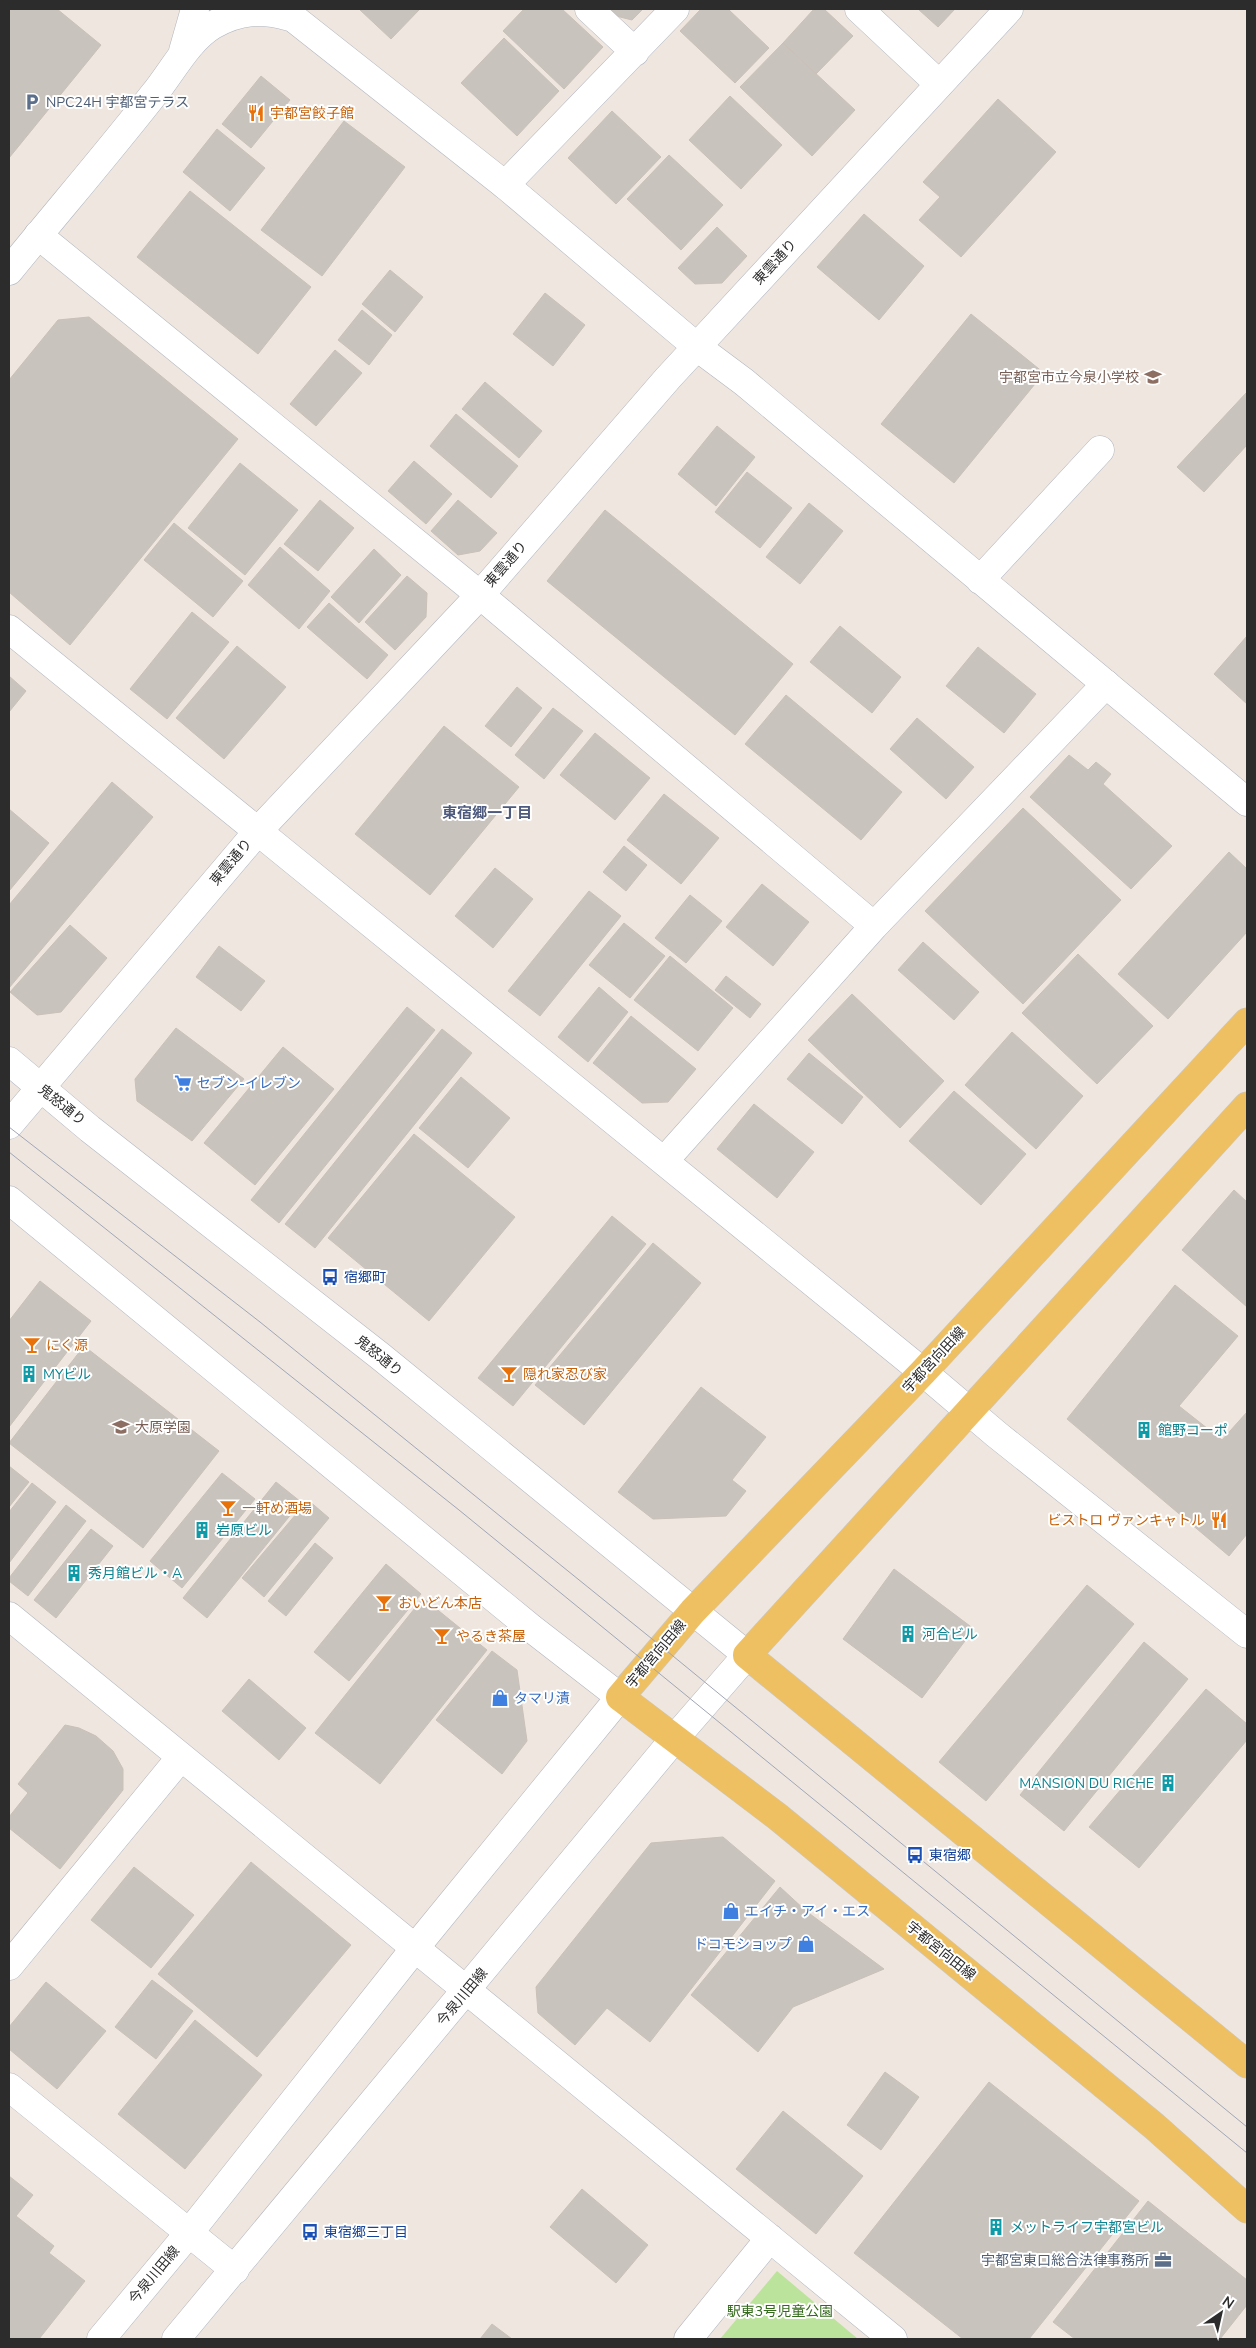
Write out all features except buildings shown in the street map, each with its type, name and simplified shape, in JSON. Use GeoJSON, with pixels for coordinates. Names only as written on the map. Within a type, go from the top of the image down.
{"type":"FeatureCollection","features":[{"type":"Feature","properties":{"kind":"main road","name":"宇都宮向田線"},"geometry":{"type":"LineString","coordinates":[[1247,1022],[923,1372],[693,1611],[620,1696],[778,1817],[1139,2114],[1247,2209]]}},
{"type":"Feature","properties":{"kind":"main road"},"geometry":{"type":"LineString","coordinates":[[1247,1106],[747,1655],[1247,2064]]}},
{"type":"Feature","properties":{"kind":"street"},"geometry":{"type":"LineString","coordinates":[[182,55],[196,12],[195,9]]}},
{"type":"Feature","properties":{"kind":"street"},"geometry":{"type":"LineString","coordinates":[[589,9],[635,52]]}},
{"type":"Feature","properties":{"kind":"street"},"geometry":{"type":"LineString","coordinates":[[505,185],[675,9]]}},
{"type":"Feature","properties":{"kind":"street"},"geometry":{"type":"LineString","coordinates":[[858,9],[939,84]]}},
{"type":"Feature","properties":{"kind":"street","name":"東雲通り"},"geometry":{"type":"LineString","coordinates":[[9,1125],[258,831],[480,595],[697,347],[1009,9]]}},
{"type":"Feature","properties":{"kind":"street"},"geometry":{"type":"LineString","coordinates":[[9,271],[155,93],[182,55],[212,26],[249,12],[290,11],[326,43],[505,185],[697,347],[744,382],[1247,802]]}},
{"type":"Feature","properties":{"kind":"street"},"geometry":{"type":"LineString","coordinates":[[38,235],[480,595],[874,926]]}},
{"type":"Feature","properties":{"kind":"street"},"geometry":{"type":"LineString","coordinates":[[980,580],[1100,450]]}},
{"type":"Feature","properties":{"kind":"street"},"geometry":{"type":"LineString","coordinates":[[9,629],[969,1411],[1247,1634]]}},
{"type":"Feature","properties":{"kind":"street"},"geometry":{"type":"LineString","coordinates":[[664,1161],[874,926],[1106,684]]}},
{"type":"Feature","properties":{"kind":"street","name":"鬼怒通り"},"geometry":{"type":"LineString","coordinates":[[9,1061],[380,1356],[747,1655]]}},
{"type":"Feature","properties":{"kind":"street"},"geometry":{"type":"LineString","coordinates":[[9,1200],[530,1628],[620,1696]]}},
{"type":"Feature","properties":{"kind":"street"},"geometry":{"type":"LineString","coordinates":[[10,1620],[893,2339]]}},
{"type":"Feature","properties":{"kind":"street","name":"今泉川田線"},"geometry":{"type":"LineString","coordinates":[[176,2339],[467,1991],[675,1738],[747,1655]]}},
{"type":"Feature","properties":{"kind":"street","name":"今泉川田線"},"geometry":{"type":"LineString","coordinates":[[101,2339],[189,2233],[415,1948],[620,1696]]}},
{"type":"Feature","properties":{"kind":"street"},"geometry":{"type":"LineString","coordinates":[[9,1966],[180,1757]]}},
{"type":"Feature","properties":{"kind":"street"},"geometry":{"type":"LineString","coordinates":[[9,2086],[235,2270]]}},
{"type":"Feature","properties":{"kind":"street"},"geometry":{"type":"LineString","coordinates":[[688,2339],[770,2238]]}},
{"type":"Feature","properties":{"kind":"green space","name":"駅東3号児童公園"},"geometry":{"type":"Polygon","coordinates":[[[777,2271],[858,2339],[720,2339],[777,2271]]]}},
{"type":"Feature","properties":{"kind":"tram line"},"geometry":{"type":"LineString","coordinates":[[9,1127],[260,1322],[662,1647],[1247,2127]]}},
{"type":"Feature","properties":{"kind":"tram line"},"geometry":{"type":"LineString","coordinates":[[9,1152],[459,1510],[1247,2153]]}},
{"type":"Feature","properties":{"kind":"place","name":"NPC24H 宇都宮テラス"},"geometry":{"type":"Point","coordinates":[32,102]}},
{"type":"Feature","properties":{"kind":"place","name":"宇都宮餃子館"},"geometry":{"type":"Point","coordinates":[256,113]}},
{"type":"Feature","properties":{"kind":"place","name":"宇都宮市立今泉小学校"},"geometry":{"type":"Point","coordinates":[1153,377]}},
{"type":"Feature","properties":{"kind":"place","name":"セブン-イレブン"},"geometry":{"type":"Point","coordinates":[183,1083]}},
{"type":"Feature","properties":{"kind":"place","name":"宿郷町"},"geometry":{"type":"Point","coordinates":[330,1277]}},
{"type":"Feature","properties":{"kind":"place","name":"にく源"},"geometry":{"type":"Point","coordinates":[32,1345]}},
{"type":"Feature","properties":{"kind":"place","name":"MYビル"},"geometry":{"type":"Point","coordinates":[29,1374]}},
{"type":"Feature","properties":{"kind":"place","name":"隠れ家忍び家"},"geometry":{"type":"Point","coordinates":[509,1374]}},
{"type":"Feature","properties":{"kind":"place","name":"大原学園"},"geometry":{"type":"Point","coordinates":[121,1427]}},
{"type":"Feature","properties":{"kind":"place","name":"館野コーポ"},"geometry":{"type":"Point","coordinates":[1144,1430]}},
{"type":"Feature","properties":{"kind":"place","name":"一軒め酒場"},"geometry":{"type":"Point","coordinates":[228,1508]}},
{"type":"Feature","properties":{"kind":"place","name":"ビストロ ヴァンキャトル"},"geometry":{"type":"Point","coordinates":[1219,1520]}},
{"type":"Feature","properties":{"kind":"place","name":"岩原ビル"},"geometry":{"type":"Point","coordinates":[202,1530]}},
{"type":"Feature","properties":{"kind":"place","name":"秀月館ビル・A"},"geometry":{"type":"Point","coordinates":[74,1573]}},
{"type":"Feature","properties":{"kind":"place","name":"おいどん本店"},"geometry":{"type":"Point","coordinates":[384,1603]}},
{"type":"Feature","properties":{"kind":"place","name":"河合ビル"},"geometry":{"type":"Point","coordinates":[908,1634]}},
{"type":"Feature","properties":{"kind":"place","name":"やるき茶屋"},"geometry":{"type":"Point","coordinates":[442,1636]}},
{"type":"Feature","properties":{"kind":"place","name":"タマリ漬"},"geometry":{"type":"Point","coordinates":[500,1698]}},
{"type":"Feature","properties":{"kind":"place","name":"MANSION DU RICHE"},"geometry":{"type":"Point","coordinates":[1168,1783]}},
{"type":"Feature","properties":{"kind":"place","name":"東宿郷"},"geometry":{"type":"Point","coordinates":[915,1855]}},
{"type":"Feature","properties":{"kind":"place","name":"エイチ・アイ・エス"},"geometry":{"type":"Point","coordinates":[731,1911]}},
{"type":"Feature","properties":{"kind":"place","name":"ドコモショップ"},"geometry":{"type":"Point","coordinates":[806,1944]}},
{"type":"Feature","properties":{"kind":"place","name":"メットライフ宇都宮ビル"},"geometry":{"type":"Point","coordinates":[996,2227]}},
{"type":"Feature","properties":{"kind":"place","name":"東宿郷三丁目"},"geometry":{"type":"Point","coordinates":[310,2232]}},
{"type":"Feature","properties":{"kind":"place","name":"宇都宮東口総合法律事務所"},"geometry":{"type":"Point","coordinates":[1163,2260]}},
{"type":"Feature","properties":{"kind":"district","name":"東宿郷一丁目"},"geometry":{"type":"Point","coordinates":[487,813]}}]}
